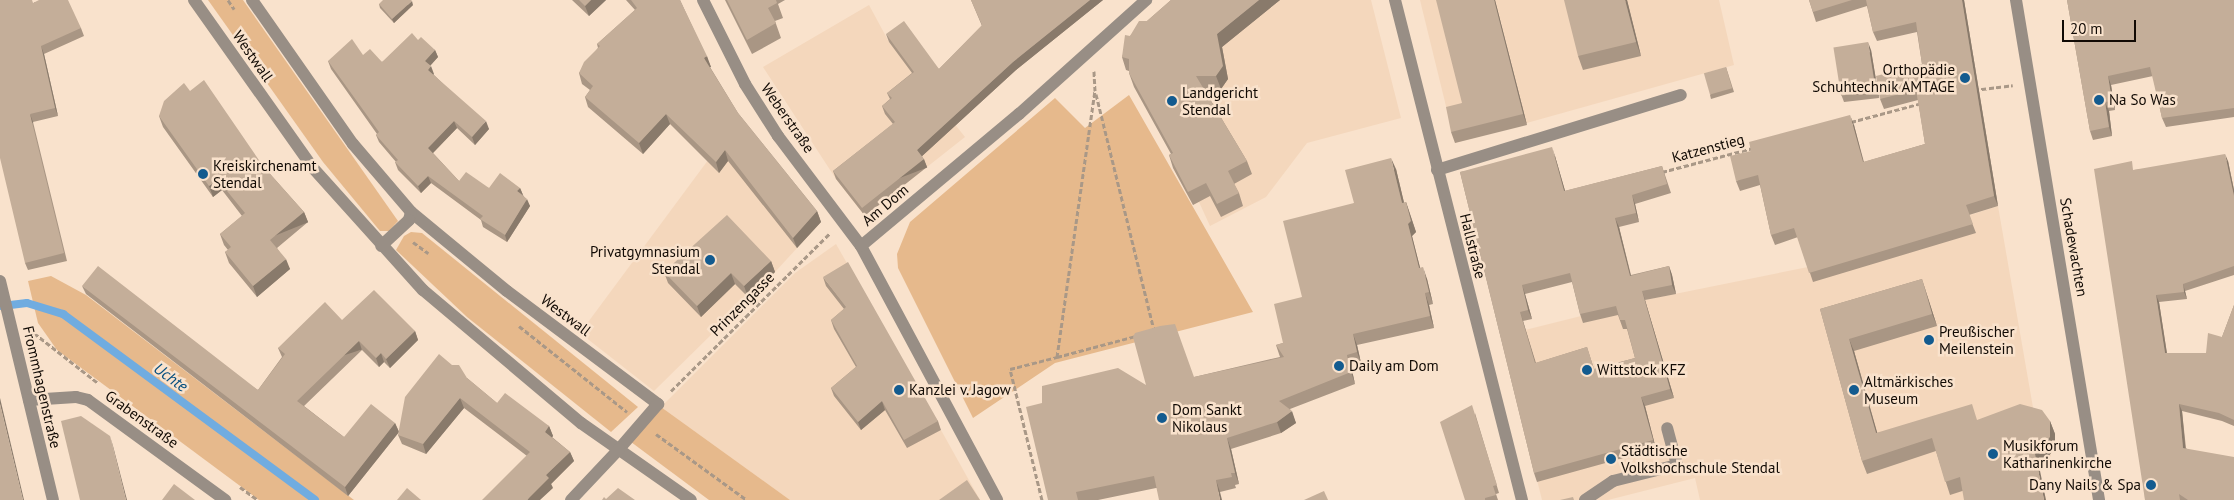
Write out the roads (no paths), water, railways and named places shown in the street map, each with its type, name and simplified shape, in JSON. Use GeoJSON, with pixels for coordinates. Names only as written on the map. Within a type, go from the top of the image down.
{"type":"FeatureCollection","features":[{"type":"Feature","properties":{"kind":"street","name":"Westwall"},"geometry":{"type":"LineString","coordinates":[[194,0],[313,168],[381,246],[423,290],[524,378],[619,449],[692,500]]}},
{"type":"Feature","properties":{"kind":"street","name":"Westwall"},"geometry":{"type":"LineString","coordinates":[[252,0],[353,144],[411,212],[508,291],[658,404],[619,449]]}},
{"type":"Feature","properties":{"kind":"street","name":"Weberstraße"},"geometry":{"type":"LineString","coordinates":[[703,0],[754,99],[778,136],[861,246]]}},
{"type":"Feature","properties":{"kind":"street","name":"Am Dom"},"geometry":{"type":"LineString","coordinates":[[997,500],[861,246],[1019,114],[1146,0]]}},
{"type":"Feature","properties":{"kind":"street","name":"Hallstraße"},"geometry":{"type":"LineString","coordinates":[[1395,0],[1522,500]]}},
{"type":"Feature","properties":{"kind":"street","name":"Schadewachten"},"geometry":{"type":"LineString","coordinates":[[2016,0],[2099,500]]}},
{"type":"Feature","properties":{"kind":"street"},"geometry":{"type":"LineString","coordinates":[[1437,170],[1681,96]]}},
{"type":"Feature","properties":{"kind":"street"},"geometry":{"type":"LineString","coordinates":[[381,246],[409,220],[411,212]]}},
{"type":"Feature","properties":{"kind":"street","name":"Frommhagenstraße"},"geometry":{"type":"LineString","coordinates":[[1,284],[53,500]]}},
{"type":"Feature","properties":{"kind":"street","name":"Grabenstraße"},"geometry":{"type":"LineString","coordinates":[[29,400],[76,397],[88,400],[225,500]]}},
{"type":"Feature","properties":{"kind":"street"},"geometry":{"type":"LineString","coordinates":[[1585,500],[1614,481],[1676,465],[1667,428]]}},
{"type":"Feature","properties":{"kind":"street"},"geometry":{"type":"LineString","coordinates":[[571,500],[619,449]]}},
{"type":"Feature","properties":{"kind":"waterway","name":"Uchte"},"geometry":{"type":"LineString","coordinates":[[2,306],[27,303],[63,314],[315,500]]}},
{"type":"Feature","properties":{"kind":"place","name":"Orthopädie Schuhtechnik AMTAGE"},"geometry":{"type":"Point","coordinates":[1965,78]}},
{"type":"Feature","properties":{"kind":"place","name":"Na So Was"},"geometry":{"type":"Point","coordinates":[2099,100]}},
{"type":"Feature","properties":{"kind":"place","name":"Landgericht Stendal"},"geometry":{"type":"Point","coordinates":[1172,101]}},
{"type":"Feature","properties":{"kind":"place","name":"Kreiskirchenamt Stendal"},"geometry":{"type":"Point","coordinates":[203,174]}},
{"type":"Feature","properties":{"kind":"place","name":"Privatgymnasium Stendal"},"geometry":{"type":"Point","coordinates":[710,260]}},
{"type":"Feature","properties":{"kind":"place","name":"Preußischer Meilenstein"},"geometry":{"type":"Point","coordinates":[1929,340]}},
{"type":"Feature","properties":{"kind":"place","name":"Daily am Dom"},"geometry":{"type":"Point","coordinates":[1339,366]}},
{"type":"Feature","properties":{"kind":"place","name":"Wittstock KFZ"},"geometry":{"type":"Point","coordinates":[1587,370]}},
{"type":"Feature","properties":{"kind":"place","name":"Kanzlei v. Jagow"},"geometry":{"type":"Point","coordinates":[899,390]}},
{"type":"Feature","properties":{"kind":"place","name":"Altmärkisches Museum"},"geometry":{"type":"Point","coordinates":[1854,390]}},
{"type":"Feature","properties":{"kind":"place","name":"Dom Sankt Nikolaus"},"geometry":{"type":"Point","coordinates":[1162,418]}},
{"type":"Feature","properties":{"kind":"place","name":"Musikforum Katharinenkirche"},"geometry":{"type":"Point","coordinates":[1993,454]}},
{"type":"Feature","properties":{"kind":"place","name":"Städtische Volkshochschule Stendal"},"geometry":{"type":"Point","coordinates":[1611,459]}},
{"type":"Feature","properties":{"kind":"place","name":"Dany Nails & Spa"},"geometry":{"type":"Point","coordinates":[2151,485]}}]}
